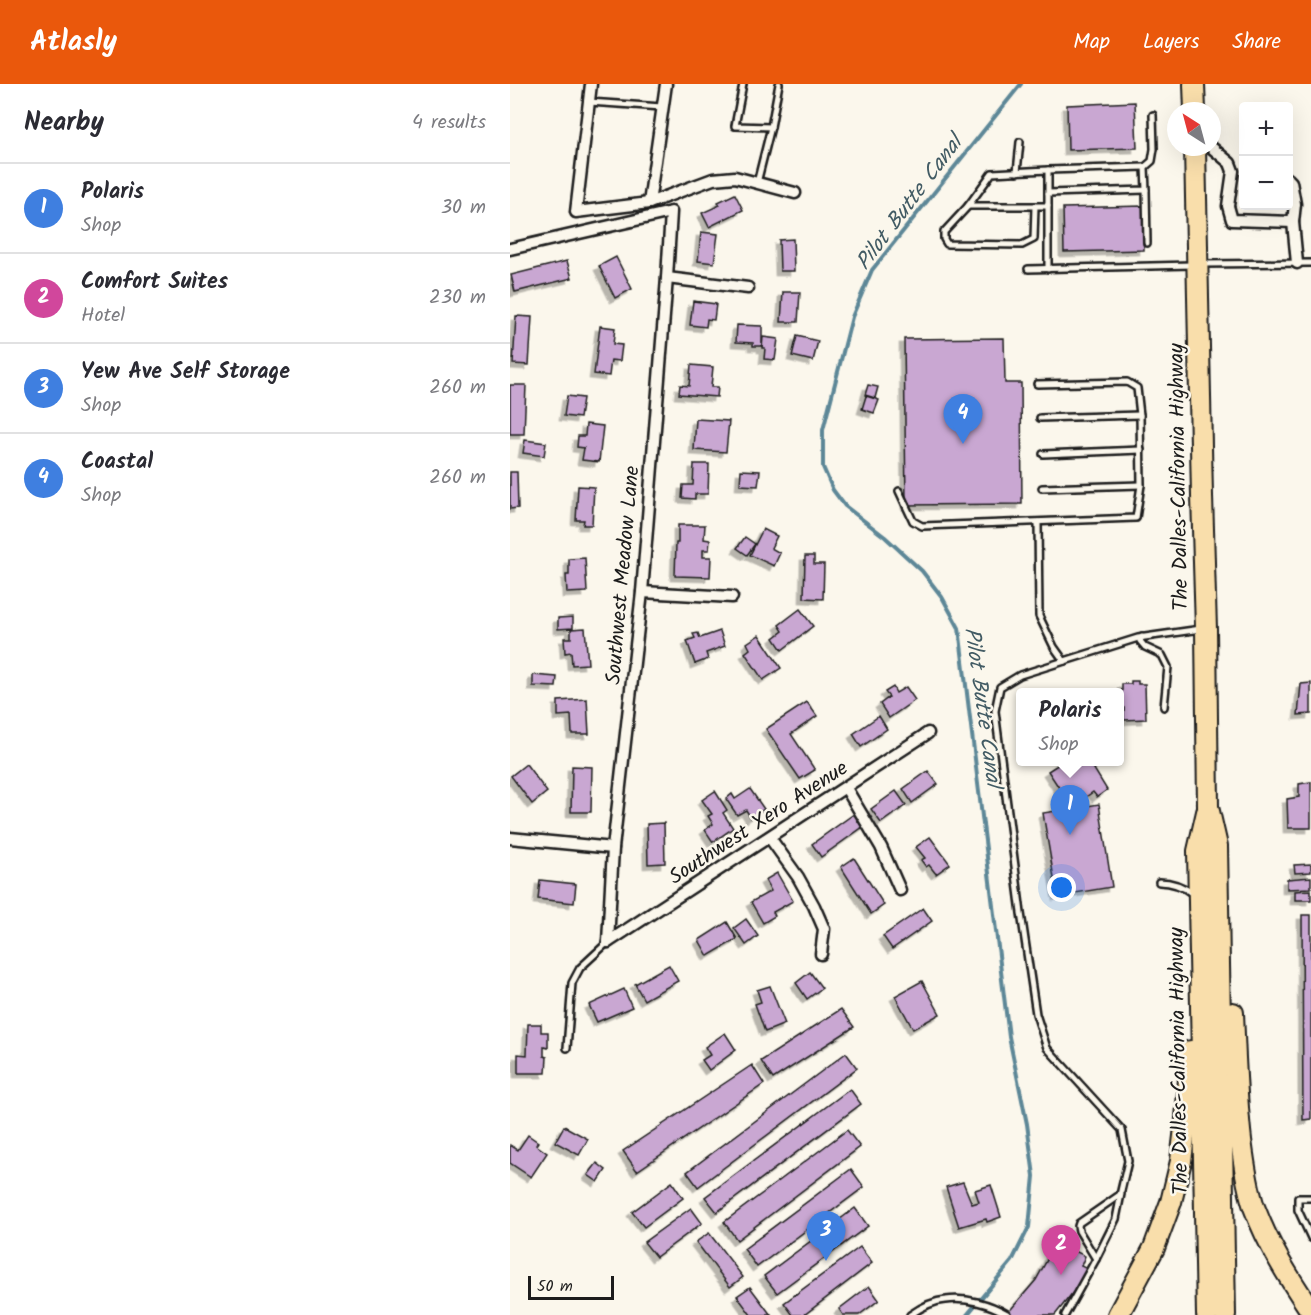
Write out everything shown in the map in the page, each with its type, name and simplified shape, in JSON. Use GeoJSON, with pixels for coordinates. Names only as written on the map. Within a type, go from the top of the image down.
{"type":"FeatureCollection","features":[{"type":"Feature","properties":{"kind":"highway"},"geometry":{"type":"LineString","coordinates":[[1194,84],[1195,102]]}},
{"type":"Feature","properties":{"kind":"highway","name":"The Dalles-California Highway"},"geometry":{"type":"LineString","coordinates":[[1196,156],[1208,807],[1198,851],[1208,896],[1225,1315]]}},
{"type":"Feature","properties":{"kind":"highway"},"geometry":{"type":"LineString","coordinates":[[1208,896],[1230,949],[1238,1108],[1245,1169],[1254,1205],[1270,1244],[1311,1311]]}},
{"type":"Feature","properties":{"kind":"highway","name":"The Dalles-California Highway"},"geometry":{"type":"LineString","coordinates":[[1207,1315],[1202,998],[1208,896]]}},
{"type":"Feature","properties":{"kind":"highway"},"geometry":{"type":"LineString","coordinates":[[1118,1315],[1154,1248],[1171,1202],[1181,1161],[1191,1047],[1202,998]]}},
{"type":"Feature","properties":{"kind":"street"},"geometry":{"type":"LineString","coordinates":[[591,84],[576,212],[649,203],[713,179],[735,177],[795,193]]}},
{"type":"Feature","properties":{"kind":"street"},"geometry":{"type":"LineString","coordinates":[[649,203],[666,84]]}},
{"type":"Feature","properties":{"kind":"street"},"geometry":{"type":"LineString","coordinates":[[1221,155],[1238,171],[1228,206],[1232,220],[1293,222]]}},
{"type":"Feature","properties":{"kind":"street"},"geometry":{"type":"LineString","coordinates":[[1293,193],[1297,263]]}},
{"type":"Feature","properties":{"kind":"street","name":"Southwest Meadow Lane"},"geometry":{"type":"LineString","coordinates":[[510,249],[671,212],[642,592],[613,848],[608,942]]}},
{"type":"Feature","properties":{"kind":"street"},"geometry":{"type":"LineString","coordinates":[[667,278],[748,288]]}},
{"type":"Feature","properties":{"kind":"street"},"geometry":{"type":"LineString","coordinates":[[642,592],[732,597]]}},
{"type":"Feature","properties":{"kind":"street","name":"Southwest Xero Avenue"},"geometry":{"type":"LineString","coordinates":[[608,942],[928,734]]}},
{"type":"Feature","properties":{"kind":"street"},"geometry":{"type":"LineString","coordinates":[[846,788],[881,847],[900,890]]}},
{"type":"Feature","properties":{"kind":"street"},"geometry":{"type":"LineString","coordinates":[[510,838],[613,848]]}},
{"type":"Feature","properties":{"kind":"street"},"geometry":{"type":"LineString","coordinates":[[770,838],[798,877],[821,921],[824,929],[821,954]]}},
{"type":"Feature","properties":{"kind":"lane"},"geometry":{"type":"LineString","coordinates":[[743,84],[735,126],[771,128]]}},
{"type":"Feature","properties":{"kind":"lane"},"geometry":{"type":"LineString","coordinates":[[757,183],[771,128],[778,84]]}},
{"type":"Feature","properties":{"kind":"lane"},"geometry":{"type":"LineString","coordinates":[[589,102],[662,107]]}},
{"type":"Feature","properties":{"kind":"lane"},"geometry":{"type":"LineString","coordinates":[[1035,206],[1034,239],[1022,245],[947,244],[944,239],[944,232],[992,173],[1145,167],[1152,161],[1154,149],[1153,115]]}},
{"type":"Feature","properties":{"kind":"lane"},"geometry":{"type":"LineString","coordinates":[[1017,172],[1020,142]]}},
{"type":"Feature","properties":{"kind":"lane"},"geometry":{"type":"LineString","coordinates":[[1145,167],[1147,243]]}},
{"type":"Feature","properties":{"kind":"lane"},"geometry":{"type":"LineString","coordinates":[[1048,170],[1048,269]]}},
{"type":"Feature","properties":{"kind":"lane"},"geometry":{"type":"LineString","coordinates":[[1048,193],[1146,190]]}},
{"type":"Feature","properties":{"kind":"lane"},"geometry":{"type":"LineString","coordinates":[[969,204],[968,206],[1048,206]]}},
{"type":"Feature","properties":{"kind":"lane"},"geometry":{"type":"LineString","coordinates":[[1028,269],[1311,262]]}},
{"type":"Feature","properties":{"kind":"lane"},"geometry":{"type":"LineString","coordinates":[[899,491],[913,521],[922,526],[1136,518],[1141,485],[1140,416],[1137,388],[1127,382],[1037,384]]}},
{"type":"Feature","properties":{"kind":"lane"},"geometry":{"type":"LineString","coordinates":[[1040,418],[1140,416]]}},
{"type":"Feature","properties":{"kind":"lane"},"geometry":{"type":"LineString","coordinates":[[1043,454],[1141,450]]}},
{"type":"Feature","properties":{"kind":"lane"},"geometry":{"type":"LineString","coordinates":[[1042,488],[1141,485]]}},
{"type":"Feature","properties":{"kind":"lane"},"geometry":{"type":"LineString","coordinates":[[1038,522],[1039,616],[1054,647],[1064,661]]}},
{"type":"Feature","properties":{"kind":"lane"},"geometry":{"type":"LineString","coordinates":[[1065,1315],[1116,1219],[1128,1161],[1122,1130],[1047,1048],[1036,1014],[995,711],[1000,687],[1020,675],[1142,637],[1206,629]]}},
{"type":"Feature","properties":{"kind":"lane"},"geometry":{"type":"LineString","coordinates":[[1142,637],[1140,641],[1145,647],[1162,655],[1168,667],[1164,707]]}},
{"type":"Feature","properties":{"kind":"lane"},"geometry":{"type":"LineString","coordinates":[[1160,882],[1170,882],[1208,896]]}},
{"type":"Feature","properties":{"kind":"lane"},"geometry":{"type":"LineString","coordinates":[[567,1047],[572,983],[580,968],[608,942]]}},
{"type":"Feature","properties":{"kind":"lane"},"geometry":{"type":"LineString","coordinates":[[1096,1259],[1077,1226],[1120,1195]]}},
{"type":"Feature","properties":{"kind":"lane"},"geometry":{"type":"LineString","coordinates":[[1311,1197],[1298,1198],[1298,1210],[1311,1238]]}},
{"type":"Feature","properties":{"kind":"lane"},"geometry":{"type":"LineString","coordinates":[[910,1315],[945,1299],[992,1305],[1007,1314]]}},
{"type":"Feature","properties":{"kind":"building"},"geometry":{"type":"Polygon","coordinates":[[[1135,102],[1137,148],[1068,150],[1067,105],[1135,102]]]}},
{"type":"Feature","properties":{"kind":"building"},"geometry":{"type":"Polygon","coordinates":[[[735,194],[743,210],[709,227],[702,213],[720,205],[718,202],[735,194]]]}},
{"type":"Feature","properties":{"kind":"building"},"geometry":{"type":"Polygon","coordinates":[[[1143,206],[1144,250],[1064,252],[1063,208],[1143,206]]]}},
{"type":"Feature","properties":{"kind":"building"},"geometry":{"type":"Polygon","coordinates":[[[701,232],[718,234],[714,263],[698,261],[701,232]]]}},
{"type":"Feature","properties":{"kind":"building"},"geometry":{"type":"Polygon","coordinates":[[[793,239],[794,271],[780,271],[779,240],[793,239]]]}},
{"type":"Feature","properties":{"kind":"building"},"geometry":{"type":"Polygon","coordinates":[[[616,257],[632,289],[615,298],[599,266],[616,257]]]}},
{"type":"Feature","properties":{"kind":"building"},"geometry":{"type":"Polygon","coordinates":[[[567,261],[572,278],[515,292],[511,275],[567,261]]]}},
{"type":"Feature","properties":{"kind":"building"},"geometry":{"type":"Polygon","coordinates":[[[783,292],[800,292],[798,322],[781,322],[783,292]]]}},
{"type":"Feature","properties":{"kind":"building"},"geometry":{"type":"Polygon","coordinates":[[[693,301],[716,304],[714,320],[707,319],[706,327],[690,325],[693,301]]]}},
{"type":"Feature","properties":{"kind":"building"},"geometry":{"type":"Polygon","coordinates":[[[516,316],[532,317],[529,365],[513,364],[516,316]]]}},
{"type":"Feature","properties":{"kind":"building"},"geometry":{"type":"Polygon","coordinates":[[[737,325],[762,326],[762,346],[736,342],[737,325]]]}},
{"type":"Feature","properties":{"kind":"building"},"geometry":{"type":"Polygon","coordinates":[[[600,326],[615,328],[613,344],[622,345],[620,361],[611,360],[609,376],[594,374],[600,326]]]}},
{"type":"Feature","properties":{"kind":"building"},"geometry":{"type":"Polygon","coordinates":[[[797,336],[818,341],[813,361],[792,356],[797,336]]]}},
{"type":"Feature","properties":{"kind":"building"},"geometry":{"type":"Polygon","coordinates":[[[763,337],[778,339],[775,360],[764,359],[763,337]]]}},
{"type":"Feature","properties":{"kind":"building"},"geometry":{"type":"Polygon","coordinates":[[[1004,338],[1005,383],[1021,383],[1022,504],[906,505],[904,339],[1004,338]]]}},
{"type":"Feature","properties":{"kind":"building"},"geometry":{"type":"Polygon","coordinates":[[[691,365],[713,367],[711,387],[718,387],[717,397],[679,394],[680,385],[689,386],[691,365]]]}},
{"type":"Feature","properties":{"kind":"building"},"geometry":{"type":"Polygon","coordinates":[[[510,385],[526,385],[524,434],[510,434],[510,385]]]}},
{"type":"Feature","properties":{"kind":"building"},"geometry":{"type":"Polygon","coordinates":[[[868,385],[878,387],[875,398],[865,395],[868,385]]]}},
{"type":"Feature","properties":{"kind":"building"},"geometry":{"type":"Polygon","coordinates":[[[567,396],[583,398],[580,418],[564,416],[567,396]]]}},
{"type":"Feature","properties":{"kind":"building"},"geometry":{"type":"Polygon","coordinates":[[[866,396],[879,400],[874,413],[862,409],[866,396]]]}},
{"type":"Feature","properties":{"kind":"building"},"geometry":{"type":"Polygon","coordinates":[[[696,419],[729,421],[726,452],[694,450],[696,419]]]}},
{"type":"Feature","properties":{"kind":"building"},"geometry":{"type":"Polygon","coordinates":[[[586,424],[603,426],[599,462],[582,460],[584,448],[577,447],[578,436],[585,436],[586,424]]]}},
{"type":"Feature","properties":{"kind":"building"},"geometry":{"type":"Polygon","coordinates":[[[525,440],[546,443],[544,456],[523,453],[525,440]]]}},
{"type":"Feature","properties":{"kind":"building"},"geometry":{"type":"Polygon","coordinates":[[[694,464],[709,464],[708,494],[695,494],[695,499],[682,498],[683,485],[693,485],[694,464]]]}},
{"type":"Feature","properties":{"kind":"building"},"geometry":{"type":"Polygon","coordinates":[[[741,470],[760,471],[758,486],[740,485],[741,470]]]}},
{"type":"Feature","properties":{"kind":"building"},"geometry":{"type":"Polygon","coordinates":[[[510,472],[517,472],[518,508],[510,509],[510,472]]]}},
{"type":"Feature","properties":{"kind":"building"},"geometry":{"type":"Polygon","coordinates":[[[578,486],[594,487],[592,525],[583,525],[584,520],[576,520],[578,486]]]}},
{"type":"Feature","properties":{"kind":"building"},"geometry":{"type":"Polygon","coordinates":[[[678,525],[705,525],[704,539],[710,540],[709,550],[703,550],[703,557],[711,557],[710,577],[675,576],[678,525]]]}},
{"type":"Feature","properties":{"kind":"building"},"geometry":{"type":"Polygon","coordinates":[[[763,529],[777,536],[771,548],[780,553],[774,566],[750,555],[763,529]]]}},
{"type":"Feature","properties":{"kind":"building"},"geometry":{"type":"Polygon","coordinates":[[[745,537],[755,544],[747,555],[737,548],[745,537]]]}},
{"type":"Feature","properties":{"kind":"building"},"geometry":{"type":"Polygon","coordinates":[[[805,556],[814,556],[814,564],[824,564],[823,599],[804,598],[805,556]]]}},
{"type":"Feature","properties":{"kind":"building"},"geometry":{"type":"Polygon","coordinates":[[[585,558],[587,592],[567,593],[566,575],[569,575],[569,559],[585,558]]]}},
{"type":"Feature","properties":{"kind":"building"},"geometry":{"type":"Polygon","coordinates":[[[800,609],[813,626],[782,650],[774,638],[783,631],[779,625],[800,609]]]}},
{"type":"Feature","properties":{"kind":"building"},"geometry":{"type":"Polygon","coordinates":[[[573,617],[573,628],[558,629],[558,618],[573,617]]]}},
{"type":"Feature","properties":{"kind":"building"},"geometry":{"type":"Polygon","coordinates":[[[585,628],[588,664],[572,665],[571,652],[565,653],[564,638],[571,638],[571,629],[585,628]]]}},
{"type":"Feature","properties":{"kind":"building"},"geometry":{"type":"Polygon","coordinates":[[[720,631],[725,646],[706,653],[708,659],[695,664],[687,641],[695,638],[693,634],[698,633],[700,638],[720,631]]]}},
{"type":"Feature","properties":{"kind":"building"},"geometry":{"type":"Polygon","coordinates":[[[759,635],[781,668],[763,680],[745,653],[750,649],[747,643],[759,635]]]}},
{"type":"Feature","properties":{"kind":"building"},"geometry":{"type":"Polygon","coordinates":[[[533,675],[557,677],[556,687],[533,686],[533,675]]]}},
{"type":"Feature","properties":{"kind":"building"},"geometry":{"type":"Polygon","coordinates":[[[1131,681],[1138,681],[1138,684],[1145,684],[1146,719],[1124,720],[1122,684],[1131,684],[1131,681]]]}},
{"type":"Feature","properties":{"kind":"building"},"geometry":{"type":"Polygon","coordinates":[[[1311,683],[1311,714],[1298,715],[1301,684],[1311,683]]]}},
{"type":"Feature","properties":{"kind":"building"},"geometry":{"type":"Polygon","coordinates":[[[893,687],[896,693],[906,687],[915,700],[889,718],[880,704],[889,697],[885,692],[893,687]]]}},
{"type":"Feature","properties":{"kind":"building"},"geometry":{"type":"Polygon","coordinates":[[[587,699],[589,734],[572,734],[571,715],[558,716],[558,701],[587,699]]]}},
{"type":"Feature","properties":{"kind":"building"},"geometry":{"type":"Polygon","coordinates":[[[807,702],[817,716],[791,734],[815,770],[800,779],[766,729],[807,702]]]}},
{"type":"Feature","properties":{"kind":"building"},"geometry":{"type":"Polygon","coordinates":[[[879,716],[887,729],[861,747],[853,734],[879,716]]]}},
{"type":"Feature","properties":{"kind":"building"},"geometry":{"type":"Polygon","coordinates":[[[526,764],[547,792],[532,804],[511,776],[526,764]]]}},
{"type":"Feature","properties":{"kind":"building"},"geometry":{"type":"Polygon","coordinates":[[[572,766],[592,767],[591,812],[571,812],[572,766]]]}},
{"type":"Feature","properties":{"kind":"building"},"geometry":{"type":"Polygon","coordinates":[[[1056,766],[1098,766],[1094,769],[1107,790],[1097,797],[1093,792],[1083,799],[1080,796],[1069,803],[1048,771],[1056,766]]]}},
{"type":"Feature","properties":{"kind":"building"},"geometry":{"type":"Polygon","coordinates":[[[928,771],[938,784],[912,803],[903,789],[928,771]]]}},
{"type":"Feature","properties":{"kind":"building"},"geometry":{"type":"Polygon","coordinates":[[[1311,782],[1311,828],[1288,828],[1287,799],[1299,797],[1299,784],[1311,782]]]}},
{"type":"Feature","properties":{"kind":"building"},"geometry":{"type":"Polygon","coordinates":[[[750,789],[764,809],[751,818],[746,810],[737,815],[726,799],[732,794],[735,799],[750,789]]]}},
{"type":"Feature","properties":{"kind":"building"},"geometry":{"type":"Polygon","coordinates":[[[715,791],[727,810],[723,813],[733,828],[713,842],[705,830],[713,824],[708,816],[712,814],[702,800],[715,791]]]}},
{"type":"Feature","properties":{"kind":"building"},"geometry":{"type":"Polygon","coordinates":[[[896,791],[906,805],[881,823],[871,809],[896,791]]]}},
{"type":"Feature","properties":{"kind":"building"},"geometry":{"type":"Polygon","coordinates":[[[1099,804],[1112,887],[1057,896],[1043,813],[1099,804]]]}},
{"type":"Feature","properties":{"kind":"building"},"geometry":{"type":"Polygon","coordinates":[[[858,811],[867,824],[821,857],[812,844],[858,811]]]}},
{"type":"Feature","properties":{"kind":"building"},"geometry":{"type":"Polygon","coordinates":[[[664,823],[665,863],[648,864],[647,824],[664,823]]]}},
{"type":"Feature","properties":{"kind":"building"},"geometry":{"type":"Polygon","coordinates":[[[930,837],[950,864],[936,874],[929,865],[926,867],[921,860],[925,858],[916,847],[930,837]]]}},
{"type":"Feature","properties":{"kind":"building"},"geometry":{"type":"Polygon","coordinates":[[[854,858],[884,905],[871,914],[841,867],[854,858]]]}},
{"type":"Feature","properties":{"kind":"building"},"geometry":{"type":"Polygon","coordinates":[[[1311,864],[1311,872],[1295,873],[1294,865],[1311,864]]]}},
{"type":"Feature","properties":{"kind":"building"},"geometry":{"type":"Polygon","coordinates":[[[777,873],[793,901],[773,912],[775,916],[763,923],[751,902],[771,891],[765,880],[777,873]]]}},
{"type":"Feature","properties":{"kind":"building"},"geometry":{"type":"Polygon","coordinates":[[[1311,877],[1311,888],[1287,889],[1287,879],[1311,877]]]}},
{"type":"Feature","properties":{"kind":"building"},"geometry":{"type":"Polygon","coordinates":[[[540,880],[576,884],[574,903],[538,899],[540,880]]]}},
{"type":"Feature","properties":{"kind":"building"},"geometry":{"type":"Polygon","coordinates":[[[1311,890],[1311,900],[1295,900],[1295,891],[1311,890]]]}},
{"type":"Feature","properties":{"kind":"building"},"geometry":{"type":"Polygon","coordinates":[[[923,908],[932,921],[892,949],[883,936],[923,908]]]}},
{"type":"Feature","properties":{"kind":"building"},"geometry":{"type":"Polygon","coordinates":[[[1302,915],[1311,915],[1311,1119],[1303,1120],[1302,915]]]}},
{"type":"Feature","properties":{"kind":"building"},"geometry":{"type":"Polygon","coordinates":[[[746,919],[758,936],[746,945],[734,928],[746,919]]]}},
{"type":"Feature","properties":{"kind":"building"},"geometry":{"type":"Polygon","coordinates":[[[727,922],[737,939],[708,956],[699,940],[727,922]]]}},
{"type":"Feature","properties":{"kind":"building"},"geometry":{"type":"Polygon","coordinates":[[[669,965],[678,981],[644,1000],[635,984],[669,965]]]}},
{"type":"Feature","properties":{"kind":"building"},"geometry":{"type":"Polygon","coordinates":[[[810,972],[822,988],[807,999],[796,983],[810,972]]]}},
{"type":"Feature","properties":{"kind":"building"},"geometry":{"type":"Polygon","coordinates":[[[922,981],[940,1014],[913,1029],[895,996],[922,981]]]}},
{"type":"Feature","properties":{"kind":"building"},"geometry":{"type":"Polygon","coordinates":[[[770,986],[785,1024],[765,1032],[755,1004],[761,1002],[757,990],[770,986]]]}},
{"type":"Feature","properties":{"kind":"building"},"geometry":{"type":"Polygon","coordinates":[[[624,989],[632,1007],[597,1022],[589,1005],[624,989]]]}},
{"type":"Feature","properties":{"kind":"building"},"geometry":{"type":"Polygon","coordinates":[[[841,1009],[854,1027],[773,1079],[761,1061],[841,1009]]]}},
{"type":"Feature","properties":{"kind":"building"},"geometry":{"type":"Polygon","coordinates":[[[528,1024],[541,1024],[541,1032],[548,1032],[548,1048],[544,1047],[544,1056],[547,1057],[546,1073],[518,1073],[518,1054],[527,1055],[528,1024]]]}},
{"type":"Feature","properties":{"kind":"building"},"geometry":{"type":"Polygon","coordinates":[[[725,1033],[736,1050],[709,1070],[702,1060],[710,1055],[705,1047],[725,1033]]]}},
{"type":"Feature","properties":{"kind":"building"},"geometry":{"type":"Polygon","coordinates":[[[846,1053],[857,1068],[698,1187],[687,1172],[846,1053]]]}},
{"type":"Feature","properties":{"kind":"building"},"geometry":{"type":"Polygon","coordinates":[[[752,1065],[764,1084],[637,1171],[623,1151],[752,1065]]]}},
{"type":"Feature","properties":{"kind":"building"},"geometry":{"type":"Polygon","coordinates":[[[850,1089],[861,1104],[717,1212],[705,1197],[850,1089]]]}},
{"type":"Feature","properties":{"kind":"building"},"geometry":{"type":"Polygon","coordinates":[[[564,1126],[588,1139],[579,1155],[555,1142],[564,1126]]]}},
{"type":"Feature","properties":{"kind":"building"},"geometry":{"type":"Polygon","coordinates":[[[847,1130],[860,1147],[737,1240],[724,1222],[847,1130]]]}},
{"type":"Feature","properties":{"kind":"building"},"geometry":{"type":"Polygon","coordinates":[[[528,1135],[547,1153],[531,1177],[510,1163],[510,1145],[518,1150],[528,1135]]]}},
{"type":"Feature","properties":{"kind":"building"},"geometry":{"type":"Polygon","coordinates":[[[597,1163],[606,1170],[598,1182],[588,1175],[597,1163]]]}},
{"type":"Feature","properties":{"kind":"building"},"geometry":{"type":"Polygon","coordinates":[[[851,1169],[864,1187],[757,1267],[744,1249],[851,1169]]]}},
{"type":"Feature","properties":{"kind":"building"},"geometry":{"type":"Polygon","coordinates":[[[672,1182],[683,1198],[644,1227],[632,1212],[672,1182]]]}},
{"type":"Feature","properties":{"kind":"building"},"geometry":{"type":"Polygon","coordinates":[[[963,1182],[972,1204],[979,1202],[975,1190],[991,1185],[1001,1217],[959,1227],[946,1187],[963,1182]]]}},
{"type":"Feature","properties":{"kind":"building"},"geometry":{"type":"Polygon","coordinates":[[[691,1208],[702,1223],[656,1257],[644,1242],[691,1208]]]}},
{"type":"Feature","properties":{"kind":"building"},"geometry":{"type":"Polygon","coordinates":[[[855,1208],[868,1226],[777,1293],[764,1276],[855,1208]]]}},
{"type":"Feature","properties":{"kind":"building"},"geometry":{"type":"Polygon","coordinates":[[[709,1233],[743,1277],[730,1287],[696,1242],[709,1233]]]}},
{"type":"Feature","properties":{"kind":"building"},"geometry":{"type":"Polygon","coordinates":[[[1057,1242],[1085,1256],[1081,1266],[1087,1269],[1074,1291],[1055,1315],[1006,1315],[1036,1280],[1057,1242]]]}},
{"type":"Feature","properties":{"kind":"building"},"geometry":{"type":"Polygon","coordinates":[[[860,1247],[872,1263],[804,1315],[793,1315],[784,1303],[860,1247]]]}},
{"type":"Feature","properties":{"kind":"building"},"geometry":{"type":"Polygon","coordinates":[[[869,1286],[879,1300],[859,1315],[843,1315],[839,1309],[869,1286]]]}},
{"type":"Feature","properties":{"kind":"building"},"geometry":{"type":"Polygon","coordinates":[[[750,1287],[771,1315],[751,1315],[737,1296],[750,1287]]]}},
{"type":"Feature","properties":{"kind":"waterway","name":"Pilot Butte Canal"},"geometry":{"type":"LineString","coordinates":[[967,1315],[1012,1261],[1029,1227],[1034,1176],[1027,1124],[1009,1037],[959,628],[942,597],[922,571],[885,537],[845,506],[833,490],[823,467],[823,430],[852,317],[872,270],[1021,84]]}},
{"type":"Feature","properties":{"kind":"place","name":"Coastal"},"geometry":{"type":"Point","coordinates":[963,444]}},
{"type":"Feature","properties":{"kind":"place","name":"Polaris"},"geometry":{"type":"Point","coordinates":[1070,835]}},
{"type":"Feature","properties":{"kind":"place","name":"Yew Ave Self Storage"},"geometry":{"type":"Point","coordinates":[826,1261]}},
{"type":"Feature","properties":{"kind":"place","name":"Comfort Suites"},"geometry":{"type":"Point","coordinates":[1061,1275]}}]}
